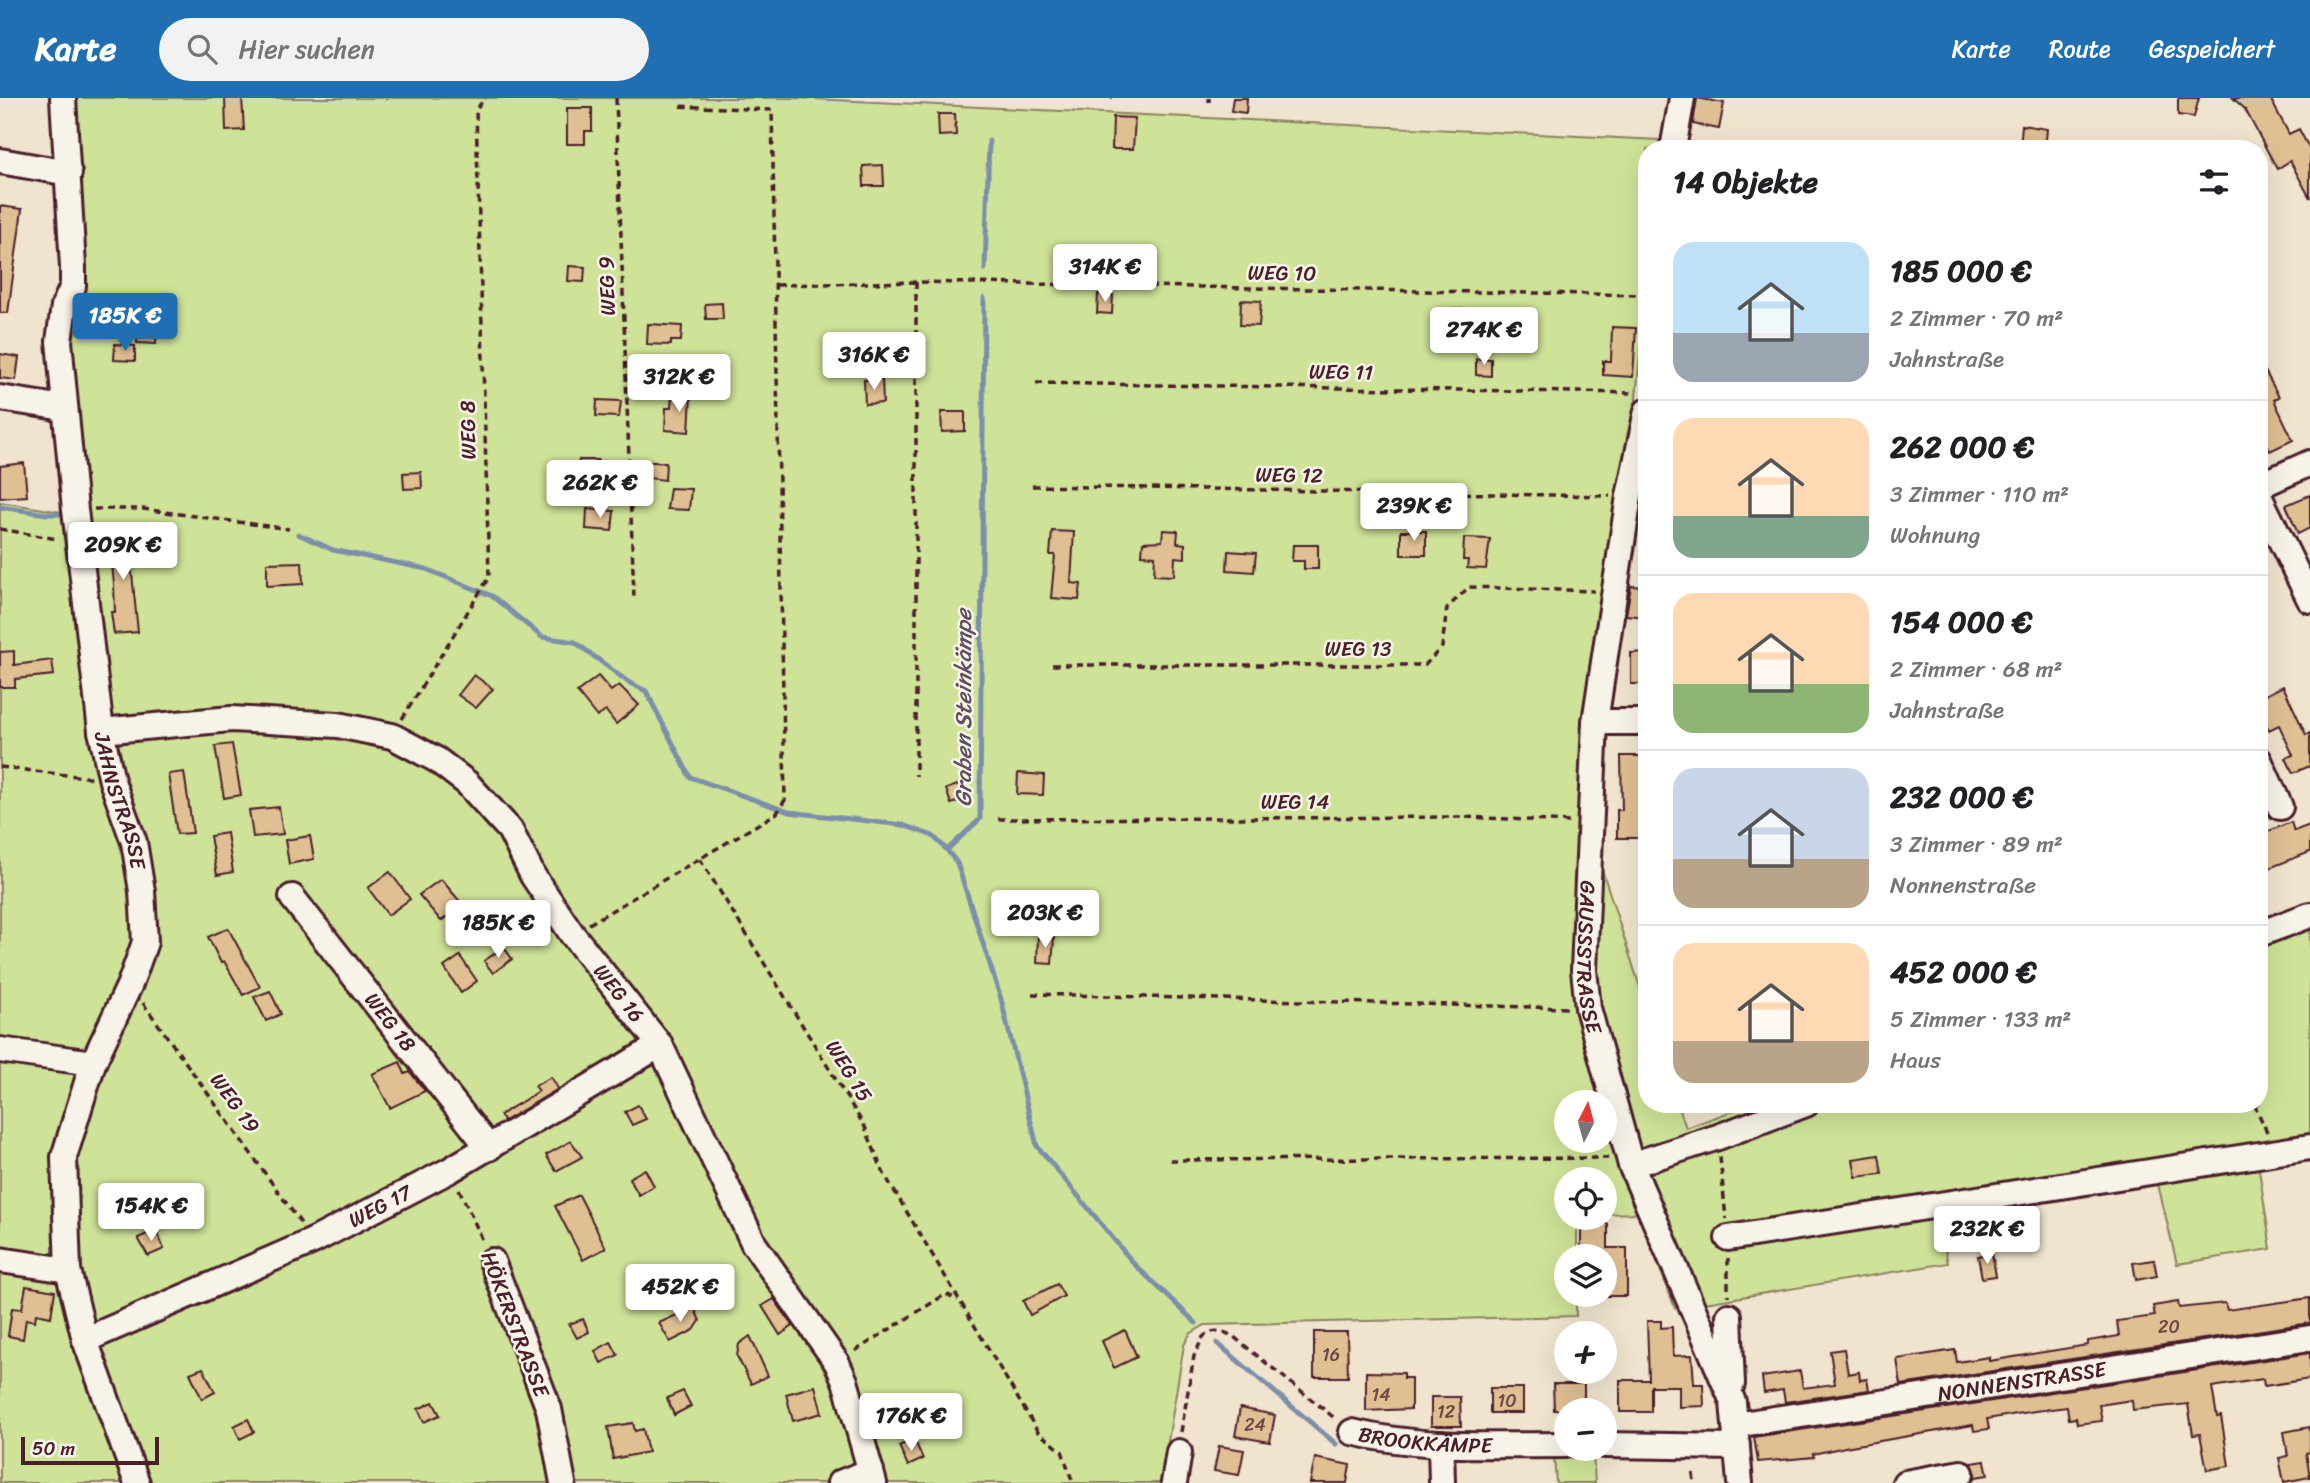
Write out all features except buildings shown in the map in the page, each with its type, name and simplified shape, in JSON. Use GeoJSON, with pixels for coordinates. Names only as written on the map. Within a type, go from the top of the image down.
{"type":"FeatureCollection","features":[{"type":"Feature","properties":{"kind":"street","name":"JAHNSTRASSE"},"geometry":{"type":"LineString","coordinates":[[63,98],[73,267],[72,286],[64,306],[59,341],[64,408],[101,731],[112,781],[134,842],[142,891],[145,942],[130,985],[93,1063],[64,1157],[68,1270],[85,1340],[137,1483]]}},
{"type":"Feature","properties":{"kind":"street"},"geometry":{"type":"LineString","coordinates":[[1675,140],[1682,98]]}},
{"type":"Feature","properties":{"kind":"street"},"geometry":{"type":"LineString","coordinates":[[0,161],[69,173]]}},
{"type":"Feature","properties":{"kind":"street"},"geometry":{"type":"LineString","coordinates":[[0,398],[64,408]]}},
{"type":"Feature","properties":{"kind":"street","name":"GAUSSSTRASSE"},"geometry":{"type":"LineString","coordinates":[[1638,454],[1613,592],[1595,722],[1584,970],[1588,1008],[1630,1161],[1735,1424],[1740,1483]]}},
{"type":"Feature","properties":{"kind":"street"},"geometry":{"type":"LineString","coordinates":[[2268,482],[2310,463]]}},
{"type":"Feature","properties":{"kind":"street"},"geometry":{"type":"LineString","coordinates":[[2268,514],[2310,600]]}},
{"type":"Feature","properties":{"kind":"street","name":"WEG 16"},"geometry":{"type":"LineString","coordinates":[[101,731],[231,719],[338,725],[392,736],[437,760],[475,792],[510,830],[533,876],[572,934],[660,1045],[754,1244],[837,1363],[872,1477]]}},
{"type":"Feature","properties":{"kind":"street"},"geometry":{"type":"LineString","coordinates":[[1595,722],[1638,722]]}},
{"type":"Feature","properties":{"kind":"street"},"geometry":{"type":"LineString","coordinates":[[2268,780],[2280,807]]}},
{"type":"Feature","properties":{"kind":"street","name":"WEG 18"},"geometry":{"type":"LineString","coordinates":[[292,897],[489,1148]]}},
{"type":"Feature","properties":{"kind":"street"},"geometry":{"type":"LineString","coordinates":[[2268,931],[2310,915]]}},
{"type":"Feature","properties":{"kind":"street","name":"WEG 17"},"geometry":{"type":"LineString","coordinates":[[85,1340],[313,1241],[489,1148],[660,1045]]}},
{"type":"Feature","properties":{"kind":"street"},"geometry":{"type":"LineString","coordinates":[[0,1050],[93,1063]]}},
{"type":"Feature","properties":{"kind":"street"},"geometry":{"type":"LineString","coordinates":[[1630,1161],[1718,1137],[1782,1113]]}},
{"type":"Feature","properties":{"kind":"street"},"geometry":{"type":"LineString","coordinates":[[1728,1238],[2310,1147]]}},
{"type":"Feature","properties":{"kind":"street"},"geometry":{"type":"LineString","coordinates":[[0,1260],[68,1270]]}},
{"type":"Feature","properties":{"kind":"street","name":"HÖKERSTRASSE"},"geometry":{"type":"LineString","coordinates":[[492,1261],[549,1409],[563,1483]]}},
{"type":"Feature","properties":{"kind":"street"},"geometry":{"type":"LineString","coordinates":[[1617,1443],[1735,1424],[1729,1316]]}},
{"type":"Feature","properties":{"kind":"street","name":"NONNENSTRASSE"},"geometry":{"type":"LineString","coordinates":[[1735,1424],[2310,1338]]}},
{"type":"Feature","properties":{"kind":"street","name":"BROOKKÄMPE"},"geometry":{"type":"LineString","coordinates":[[1352,1432],[1378,1438],[1441,1444],[1554,1445]]}},
{"type":"Feature","properties":{"kind":"street"},"geometry":{"type":"LineString","coordinates":[[1441,1444],[1442,1483]]}},
{"type":"Feature","properties":{"kind":"street"},"geometry":{"type":"LineString","coordinates":[[1174,1483],[1179,1451]]}},
{"type":"Feature","properties":{"kind":"street"},"geometry":{"type":"LineString","coordinates":[[1905,1483],[1961,1473]]}},
{"type":"Feature","properties":{"kind":"street"},"geometry":{"type":"LineString","coordinates":[[840,1483],[872,1477]]}},
{"type":"Feature","properties":{"kind":"path","name":"WEG 8"},"geometry":{"type":"LineString","coordinates":[[392,736],[489,577],[476,110],[485,98]]}},
{"type":"Feature","properties":{"kind":"path","name":"WEG 9"},"geometry":{"type":"LineString","coordinates":[[616,98],[634,598]]}},
{"type":"Feature","properties":{"kind":"path"},"geometry":{"type":"LineString","coordinates":[[572,934],[777,813],[785,800],[772,110],[676,106]]}},
{"type":"Feature","properties":{"kind":"path"},"geometry":{"type":"LineString","coordinates":[[916,282],[916,776]]}},
{"type":"Feature","properties":{"kind":"path","name":"WEG 10"},"geometry":{"type":"LineString","coordinates":[[777,285],[916,282],[1638,295]]}},
{"type":"Feature","properties":{"kind":"path","name":"WEG 11"},"geometry":{"type":"LineString","coordinates":[[1036,383],[1638,393]]}},
{"type":"Feature","properties":{"kind":"path","name":"WEG 12"},"geometry":{"type":"LineString","coordinates":[[1032,486],[1629,496]]}},
{"type":"Feature","properties":{"kind":"path"},"geometry":{"type":"LineString","coordinates":[[75,510],[143,509],[289,529]]}},
{"type":"Feature","properties":{"kind":"path"},"geometry":{"type":"LineString","coordinates":[[0,529],[60,540],[79,540]]}},
{"type":"Feature","properties":{"kind":"path","name":"WEG 13"},"geometry":{"type":"LineString","coordinates":[[1052,665],[1425,665],[1443,647],[1447,608],[1469,587],[1613,592]]}},
{"type":"Feature","properties":{"kind":"path"},"geometry":{"type":"LineString","coordinates":[[0,767],[112,781]]}},
{"type":"Feature","properties":{"kind":"path","name":"WEG 14"},"geometry":{"type":"LineString","coordinates":[[999,819],[1465,817],[1591,823]]}},
{"type":"Feature","properties":{"kind":"path","name":"WEG 15"},"geometry":{"type":"LineString","coordinates":[[700,859],[865,1127],[883,1172],[1038,1432],[1062,1451],[1073,1483]]}},
{"type":"Feature","properties":{"kind":"path","name":"WEG 19"},"geometry":{"type":"LineString","coordinates":[[130,985],[313,1241]]}},
{"type":"Feature","properties":{"kind":"path"},"geometry":{"type":"LineString","coordinates":[[1031,994],[1588,1008]]}},
{"type":"Feature","properties":{"kind":"path"},"geometry":{"type":"LineString","coordinates":[[2258,1113],[2277,1152]]}},
{"type":"Feature","properties":{"kind":"path"},"geometry":{"type":"LineString","coordinates":[[1718,1137],[1728,1238],[1729,1316]]}},
{"type":"Feature","properties":{"kind":"path"},"geometry":{"type":"LineString","coordinates":[[1170,1160],[1630,1161]]}},
{"type":"Feature","properties":{"kind":"path","name":"HÖKERSTRASSE"},"geometry":{"type":"LineString","coordinates":[[450,1170],[492,1261]]}},
{"type":"Feature","properties":{"kind":"path"},"geometry":{"type":"LineString","coordinates":[[837,1363],[946,1294],[963,1303]]}},
{"type":"Feature","properties":{"kind":"path","name":"BROOKKÄMPE"},"geometry":{"type":"LineString","coordinates":[[1179,1451],[1194,1356],[1198,1344],[1207,1333],[1214,1331],[1222,1331],[1234,1337],[1352,1432]]}},
{"type":"Feature","properties":{"kind":"path"},"geometry":{"type":"LineString","coordinates":[[1693,1473],[1694,1483]]}},
{"type":"Feature","properties":{"kind":"green space"},"geometry":{"type":"Polygon","coordinates":[[[73,98],[793,98],[1659,140],[1638,140],[1638,376],[1596,851],[1638,981],[1638,1113],[1681,1113],[1686,1128],[1727,1113],[2268,1113],[2268,916],[2310,901],[2310,1155],[2258,1163],[2271,1249],[2177,1264],[2157,1180],[1937,1214],[1948,1263],[1675,1308],[1638,1213],[1617,1214],[1617,1167],[1554,1167],[1554,1230],[1577,1230],[1577,1244],[1554,1244],[1554,1307],[1576,1307],[1576,1316],[1205,1325],[1190,1334],[1184,1345],[1161,1483],[0,1483],[0,502],[68,513],[68,337],[73,98]]]}},
{"type":"Feature","properties":{"kind":"green space"},"geometry":{"type":"Polygon","coordinates":[[[1554,1461],[1594,1461],[1595,1483],[1556,1483],[1554,1461]]]}},
{"type":"Feature","properties":{"kind":"waterway","name":"Graben Steinkämpe"},"geometry":{"type":"LineString","coordinates":[[985,269],[989,141]]}},
{"type":"Feature","properties":{"kind":"waterway","name":"Graben Steinkämpe"},"geometry":{"type":"LineString","coordinates":[[298,534],[333,550],[426,569],[492,596],[542,637],[575,642],[628,682],[646,691],[690,777],[789,812],[903,825],[933,836],[947,850],[980,819],[984,298]]}},
{"type":"Feature","properties":{"kind":"waterway","name":"Graben Steinkämpe"},"geometry":{"type":"LineString","coordinates":[[0,507],[64,514]]}},
{"type":"Feature","properties":{"kind":"waterway"},"geometry":{"type":"LineString","coordinates":[[947,850],[957,863],[1001,999],[1037,1146],[1135,1265],[1196,1323]]}},
{"type":"Feature","properties":{"kind":"waterway"},"geometry":{"type":"LineString","coordinates":[[1217,1343],[1336,1444]]}}]}
